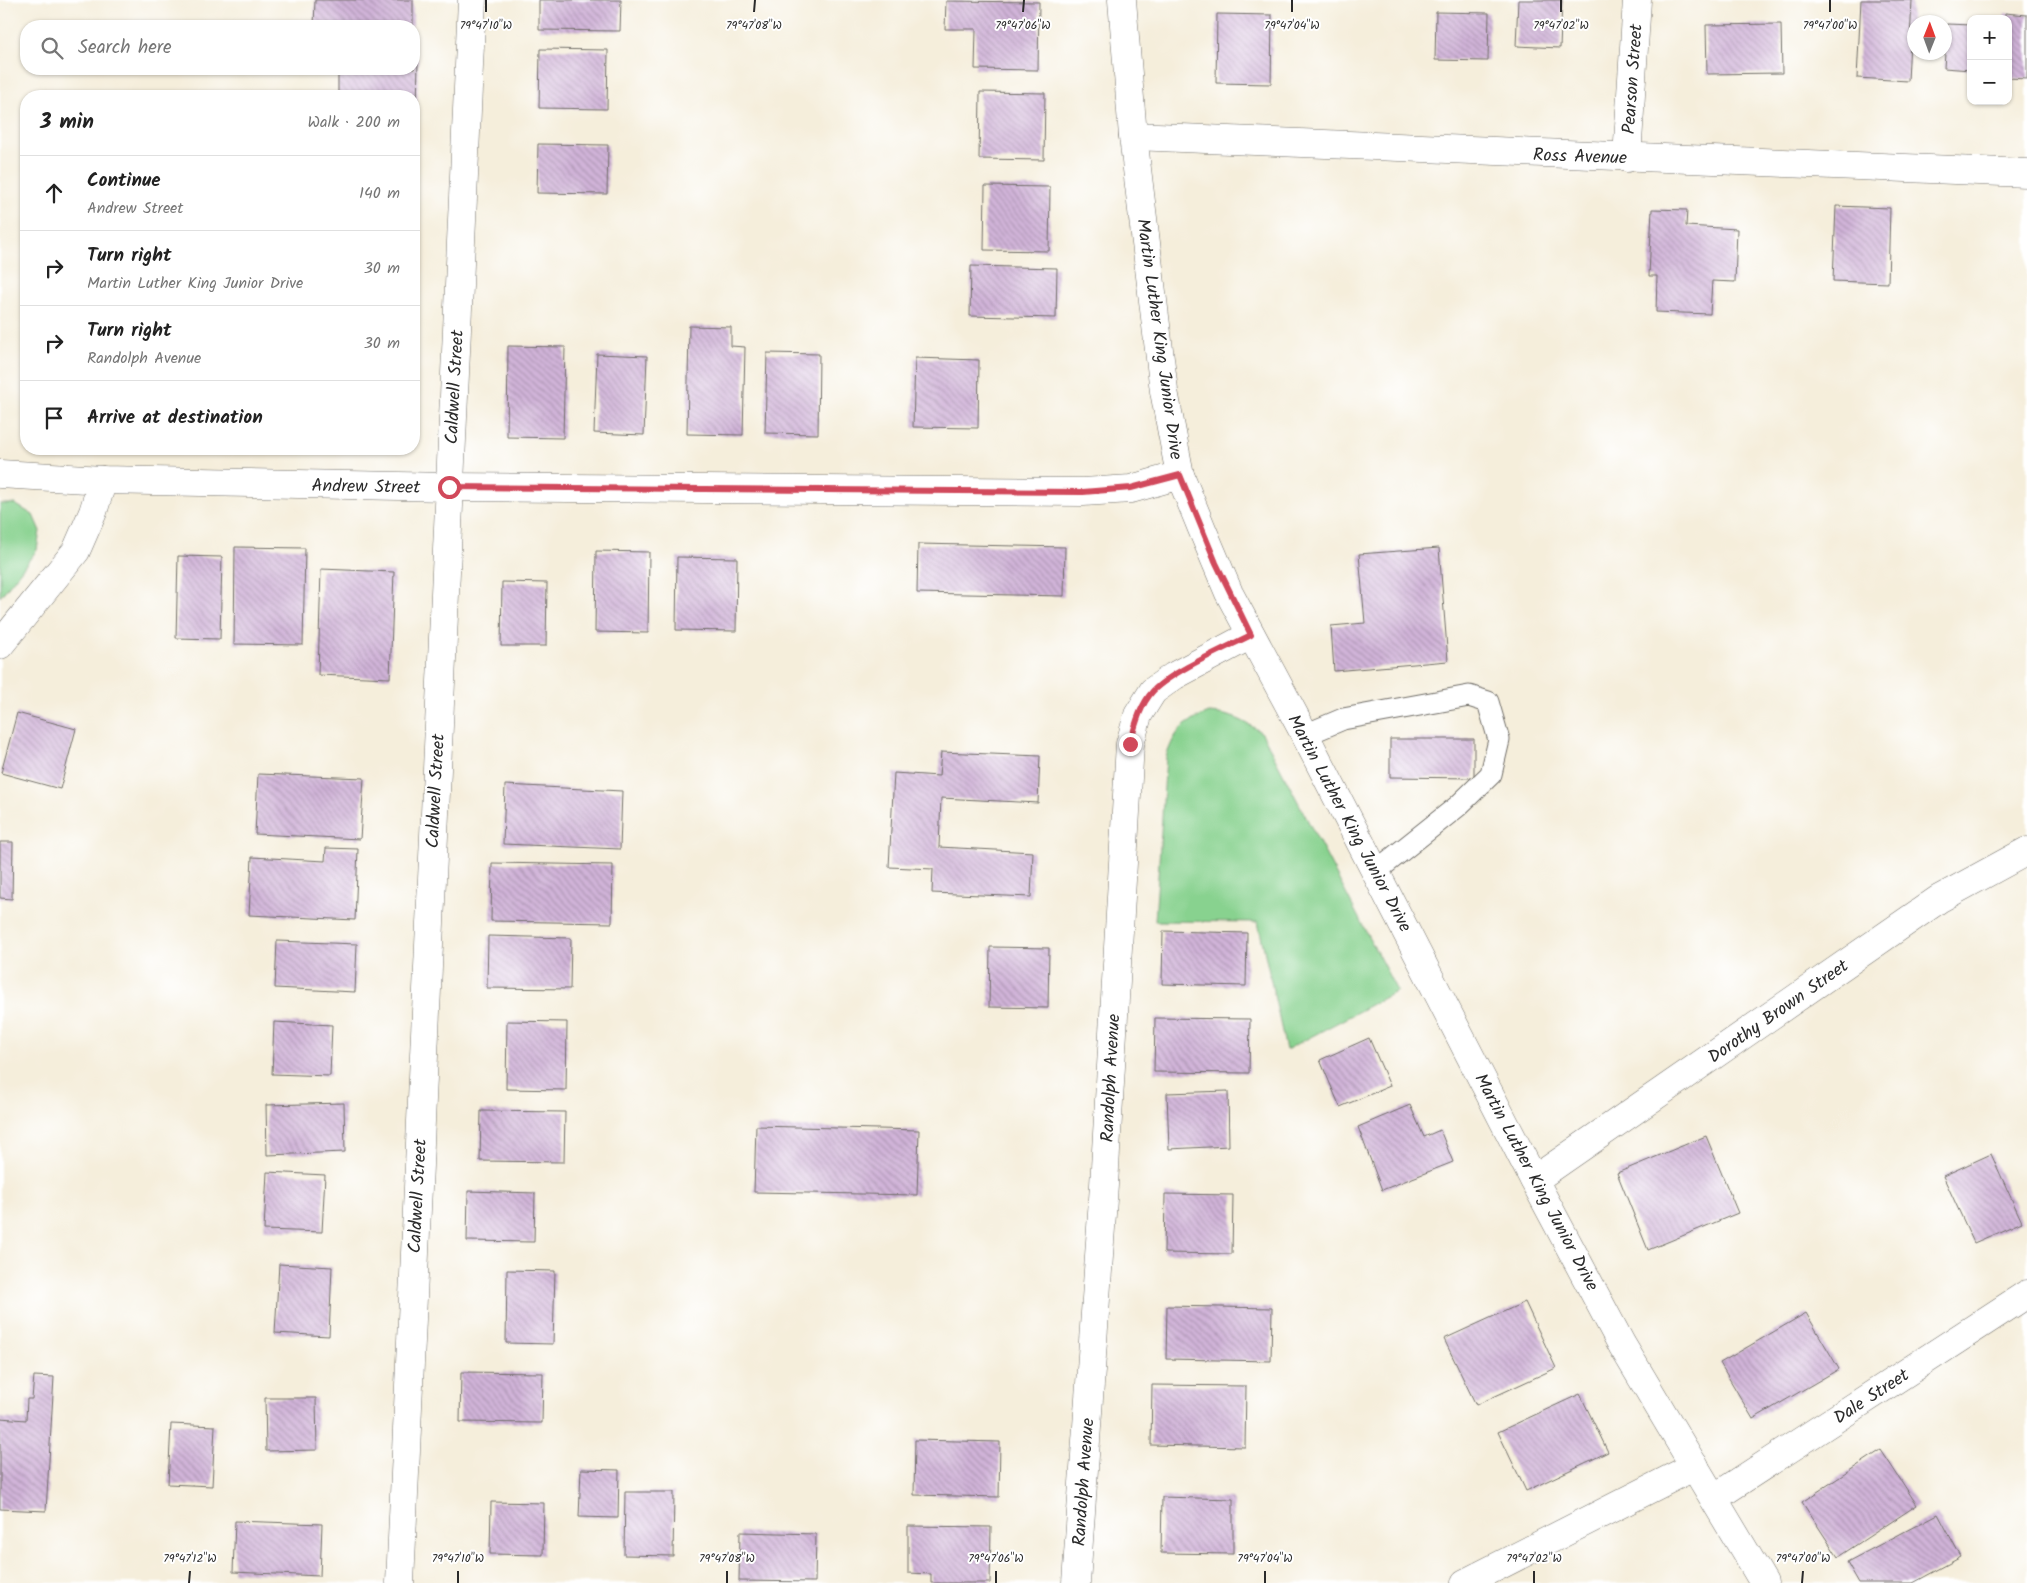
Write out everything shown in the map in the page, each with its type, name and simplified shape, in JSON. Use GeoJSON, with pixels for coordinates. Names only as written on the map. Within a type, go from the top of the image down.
{"type":"FeatureCollection","features":[{"type":"Feature","properties":{"kind":"street","name":"Caldwell Street"},"geometry":{"type":"LineString","coordinates":[[400,1583],[472,0]]}},
{"type":"Feature","properties":{"kind":"street","name":"Martin Luther King Junior Drive"},"geometry":{"type":"LineString","coordinates":[[1122,0],[1133,136],[1164,391],[1180,475],[1219,571],[1251,635],[1305,735],[1534,1180],[1622,1345],[1764,1583]]}},
{"type":"Feature","properties":{"kind":"street","name":"Pearson Street"},"geometry":{"type":"LineString","coordinates":[[1627,158],[1637,0]]}},
{"type":"Feature","properties":{"kind":"street","name":"Ross Avenue"},"geometry":{"type":"LineString","coordinates":[[1133,136],[1627,158],[2027,173]]}},
{"type":"Feature","properties":{"kind":"street","name":"Andrew Street"},"geometry":{"type":"LineString","coordinates":[[0,474],[104,480],[449,487],[1083,492],[1131,488],[1180,475]]}},
{"type":"Feature","properties":{"kind":"street"},"geometry":{"type":"LineString","coordinates":[[0,645],[76,551],[93,512],[104,480]]}},
{"type":"Feature","properties":{"kind":"street","name":"Randolph Avenue"},"geometry":{"type":"LineString","coordinates":[[1076,1583],[1104,1185],[1130,744],[1138,715],[1153,691],[1174,676],[1251,635]]}},
{"type":"Feature","properties":{"kind":"street","name":"Dorothy Brown Street"},"geometry":{"type":"LineString","coordinates":[[1534,1180],[1939,899],[2027,851]]}},
{"type":"Feature","properties":{"kind":"street","name":"Dale Street"},"geometry":{"type":"LineString","coordinates":[[1714,1498],[2027,1294]]}},
{"type":"Feature","properties":{"kind":"street"},"geometry":{"type":"LineString","coordinates":[[1464,1583],[1695,1466]]}},
{"type":"Feature","properties":{"kind":"lane"},"geometry":{"type":"LineString","coordinates":[[1305,735],[1343,719],[1469,696],[1488,702],[1499,740],[1490,774],[1458,806],[1375,872]]}},
{"type":"Feature","properties":{"kind":"green space"},"geometry":{"type":"Polygon","coordinates":[[[0,504],[15,504],[33,515],[40,531],[37,550],[0,597],[0,504]]]}},
{"type":"Feature","properties":{"kind":"green space"},"geometry":{"type":"Polygon","coordinates":[[[1209,713],[1237,719],[1262,733],[1397,991],[1286,1050],[1258,922],[1155,921],[1166,757],[1173,740],[1181,729],[1186,724],[1209,713]]]}},
{"type":"Feature","properties":{"kind":"building"},"geometry":{"type":"Polygon","coordinates":[[[315,0],[413,0],[413,20],[314,20],[315,0]]]}},
{"type":"Feature","properties":{"kind":"building"},"geometry":{"type":"Polygon","coordinates":[[[539,0],[621,0],[620,31],[539,30],[539,0]]]}},
{"type":"Feature","properties":{"kind":"building"},"geometry":{"type":"Polygon","coordinates":[[[1518,0],[1562,0],[1560,48],[1516,46],[1518,0]]]}},
{"type":"Feature","properties":{"kind":"building"},"geometry":{"type":"Polygon","coordinates":[[[1861,0],[1912,0],[1911,15],[1907,15],[1908,81],[1857,78],[1861,0]]]}},
{"type":"Feature","properties":{"kind":"building"},"geometry":{"type":"Polygon","coordinates":[[[946,1],[1039,2],[1038,70],[975,69],[976,29],[945,29],[946,1]]]}},
{"type":"Feature","properties":{"kind":"building"},"geometry":{"type":"Polygon","coordinates":[[[1436,12],[1489,13],[1488,61],[1435,60],[1436,12]]]}},
{"type":"Feature","properties":{"kind":"building"},"geometry":{"type":"Polygon","coordinates":[[[2005,13],[2027,15],[2027,79],[2012,78],[2012,15],[2005,15],[2005,13]]]}},
{"type":"Feature","properties":{"kind":"building"},"geometry":{"type":"Polygon","coordinates":[[[1217,14],[1272,15],[1271,84],[1216,83],[1217,14]]]}},
{"type":"Feature","properties":{"kind":"building"},"geometry":{"type":"Polygon","coordinates":[[[1781,24],[1782,73],[1707,74],[1706,25],[1781,24]]]}},
{"type":"Feature","properties":{"kind":"building"},"geometry":{"type":"Polygon","coordinates":[[[1952,24],[1967,25],[1967,70],[1944,68],[1945,60],[1952,60],[1952,24]]]}},
{"type":"Feature","properties":{"kind":"building"},"geometry":{"type":"Polygon","coordinates":[[[540,49],[608,50],[607,109],[539,108],[540,49]]]}},
{"type":"Feature","properties":{"kind":"building"},"geometry":{"type":"Polygon","coordinates":[[[338,75],[418,75],[417,90],[338,90],[338,75]]]}},
{"type":"Feature","properties":{"kind":"building"},"geometry":{"type":"Polygon","coordinates":[[[980,92],[1045,93],[1044,160],[979,159],[980,92]]]}},
{"type":"Feature","properties":{"kind":"building"},"geometry":{"type":"Polygon","coordinates":[[[538,144],[608,145],[607,194],[537,193],[538,144]]]}},
{"type":"Feature","properties":{"kind":"building"},"geometry":{"type":"Polygon","coordinates":[[[985,186],[1050,187],[1049,251],[984,250],[985,186]]]}},
{"type":"Feature","properties":{"kind":"building"},"geometry":{"type":"Polygon","coordinates":[[[1836,206],[1890,208],[1888,283],[1833,281],[1836,206]]]}},
{"type":"Feature","properties":{"kind":"building"},"geometry":{"type":"Polygon","coordinates":[[[1652,209],[1687,210],[1686,226],[1737,229],[1735,282],[1712,281],[1710,314],[1656,312],[1657,276],[1649,276],[1652,209]]]}},
{"type":"Feature","properties":{"kind":"building"},"geometry":{"type":"Polygon","coordinates":[[[971,266],[1057,268],[1056,318],[970,316],[971,266]]]}},
{"type":"Feature","properties":{"kind":"building"},"geometry":{"type":"Polygon","coordinates":[[[689,326],[731,327],[731,346],[745,347],[743,435],[687,434],[689,326]]]}},
{"type":"Feature","properties":{"kind":"building"},"geometry":{"type":"Polygon","coordinates":[[[508,346],[565,347],[563,438],[507,437],[508,346]]]}},
{"type":"Feature","properties":{"kind":"building"},"geometry":{"type":"Polygon","coordinates":[[[767,353],[819,354],[818,434],[765,433],[767,353]]]}},
{"type":"Feature","properties":{"kind":"building"},"geometry":{"type":"Polygon","coordinates":[[[597,354],[647,356],[644,435],[594,433],[597,354]]]}},
{"type":"Feature","properties":{"kind":"building"},"geometry":{"type":"Polygon","coordinates":[[[915,358],[979,360],[978,428],[913,427],[915,358]]]}},
{"type":"Feature","properties":{"kind":"building"},"geometry":{"type":"Polygon","coordinates":[[[918,544],[1065,547],[1064,596],[917,593],[918,544]]]}},
{"type":"Feature","properties":{"kind":"building"},"geometry":{"type":"Polygon","coordinates":[[[235,547],[305,548],[303,645],[234,644],[235,547]]]}},
{"type":"Feature","properties":{"kind":"building"},"geometry":{"type":"Polygon","coordinates":[[[1439,548],[1448,661],[1334,671],[1331,626],[1365,623],[1359,554],[1439,548]]]}},
{"type":"Feature","properties":{"kind":"building"},"geometry":{"type":"Polygon","coordinates":[[[596,551],[649,552],[648,633],[595,632],[596,551]]]}},
{"type":"Feature","properties":{"kind":"building"},"geometry":{"type":"Polygon","coordinates":[[[178,556],[222,557],[220,639],[176,638],[178,556]]]}},
{"type":"Feature","properties":{"kind":"building"},"geometry":{"type":"Polygon","coordinates":[[[677,557],[737,558],[736,631],[676,630],[677,557]]]}},
{"type":"Feature","properties":{"kind":"building"},"geometry":{"type":"Polygon","coordinates":[[[321,569],[394,572],[390,678],[318,675],[321,569]]]}},
{"type":"Feature","properties":{"kind":"building"},"geometry":{"type":"Polygon","coordinates":[[[502,582],[547,583],[546,646],[501,646],[502,582]]]}},
{"type":"Feature","properties":{"kind":"building"},"geometry":{"type":"Polygon","coordinates":[[[17,713],[76,729],[60,789],[1,773],[17,713]]]}},
{"type":"Feature","properties":{"kind":"building"},"geometry":{"type":"Polygon","coordinates":[[[1390,739],[1474,739],[1474,778],[1390,777],[1390,739]]]}},
{"type":"Feature","properties":{"kind":"building"},"geometry":{"type":"Polygon","coordinates":[[[941,752],[1040,756],[1038,803],[941,798],[939,847],[1033,852],[1031,897],[932,893],[933,869],[889,867],[894,773],[939,776],[941,752]]]}},
{"type":"Feature","properties":{"kind":"building"},"geometry":{"type":"Polygon","coordinates":[[[258,774],[364,778],[360,839],[255,834],[258,774]]]}},
{"type":"Feature","properties":{"kind":"building"},"geometry":{"type":"Polygon","coordinates":[[[505,785],[622,791],[620,849],[503,844],[505,785]]]}},
{"type":"Feature","properties":{"kind":"building"},"geometry":{"type":"Polygon","coordinates":[[[0,842],[13,842],[12,899],[0,898],[0,842]]]}},
{"type":"Feature","properties":{"kind":"building"},"geometry":{"type":"Polygon","coordinates":[[[326,848],[358,849],[355,920],[249,915],[252,857],[325,861],[326,848]]]}},
{"type":"Feature","properties":{"kind":"building"},"geometry":{"type":"Polygon","coordinates":[[[492,863],[613,865],[612,923],[491,921],[492,863]]]}},
{"type":"Feature","properties":{"kind":"building"},"geometry":{"type":"Polygon","coordinates":[[[1163,931],[1247,933],[1246,986],[1162,984],[1163,931]]]}},
{"type":"Feature","properties":{"kind":"building"},"geometry":{"type":"Polygon","coordinates":[[[488,936],[571,938],[570,989],[487,988],[488,936]]]}},
{"type":"Feature","properties":{"kind":"building"},"geometry":{"type":"Polygon","coordinates":[[[277,941],[357,944],[355,992],[275,988],[277,941]]]}},
{"type":"Feature","properties":{"kind":"building"},"geometry":{"type":"Polygon","coordinates":[[[990,947],[1049,948],[1048,1008],[989,1007],[990,947]]]}},
{"type":"Feature","properties":{"kind":"building"},"geometry":{"type":"Polygon","coordinates":[[[1155,1018],[1250,1019],[1249,1073],[1154,1072],[1155,1018]]]}},
{"type":"Feature","properties":{"kind":"building"},"geometry":{"type":"Polygon","coordinates":[[[507,1021],[567,1022],[566,1090],[506,1089],[507,1021]]]}},
{"type":"Feature","properties":{"kind":"building"},"geometry":{"type":"Polygon","coordinates":[[[274,1022],[332,1025],[330,1076],[272,1074],[274,1022]]]}},
{"type":"Feature","properties":{"kind":"building"},"geometry":{"type":"Polygon","coordinates":[[[1369,1038],[1390,1086],[1340,1107],[1320,1060],[1369,1038]]]}},
{"type":"Feature","properties":{"kind":"building"},"geometry":{"type":"Polygon","coordinates":[[[1228,1091],[1229,1146],[1169,1149],[1167,1093],[1228,1091]]]}},
{"type":"Feature","properties":{"kind":"building"},"geometry":{"type":"Polygon","coordinates":[[[344,1103],[345,1152],[267,1155],[266,1105],[344,1103]]]}},
{"type":"Feature","properties":{"kind":"building"},"geometry":{"type":"Polygon","coordinates":[[[1410,1105],[1424,1137],[1440,1130],[1453,1162],[1382,1190],[1358,1127],[1410,1105]]]}},
{"type":"Feature","properties":{"kind":"building"},"geometry":{"type":"Polygon","coordinates":[[[481,1111],[565,1112],[564,1162],[480,1161],[481,1111]]]}},
{"type":"Feature","properties":{"kind":"building"},"geometry":{"type":"Polygon","coordinates":[[[756,1126],[919,1130],[917,1195],[754,1192],[756,1126]]]}},
{"type":"Feature","properties":{"kind":"building"},"geometry":{"type":"Polygon","coordinates":[[[1706,1136],[1738,1213],[1648,1250],[1617,1173],[1706,1136]]]}},
{"type":"Feature","properties":{"kind":"building"},"geometry":{"type":"Polygon","coordinates":[[[1991,1154],[2022,1222],[1974,1243],[1943,1176],[1991,1154]]]}},
{"type":"Feature","properties":{"kind":"building"},"geometry":{"type":"Polygon","coordinates":[[[267,1172],[325,1175],[322,1232],[264,1230],[267,1172]]]}},
{"type":"Feature","properties":{"kind":"building"},"geometry":{"type":"Polygon","coordinates":[[[468,1191],[535,1193],[534,1242],[467,1241],[468,1191]]]}},
{"type":"Feature","properties":{"kind":"building"},"geometry":{"type":"Polygon","coordinates":[[[1165,1194],[1233,1195],[1232,1254],[1164,1253],[1165,1194]]]}},
{"type":"Feature","properties":{"kind":"building"},"geometry":{"type":"Polygon","coordinates":[[[279,1264],[332,1267],[329,1336],[275,1333],[279,1264]]]}},
{"type":"Feature","properties":{"kind":"building"},"geometry":{"type":"Polygon","coordinates":[[[507,1270],[555,1271],[553,1344],[506,1343],[507,1270]]]}},
{"type":"Feature","properties":{"kind":"building"},"geometry":{"type":"Polygon","coordinates":[[[1525,1302],[1556,1368],[1476,1405],[1444,1339],[1525,1302]]]}},
{"type":"Feature","properties":{"kind":"building"},"geometry":{"type":"Polygon","coordinates":[[[1167,1306],[1272,1308],[1271,1361],[1166,1359],[1167,1306]]]}},
{"type":"Feature","properties":{"kind":"building"},"geometry":{"type":"Polygon","coordinates":[[[1806,1313],[1839,1369],[1753,1419],[1720,1363],[1806,1313]]]}},
{"type":"Feature","properties":{"kind":"building"},"geometry":{"type":"Polygon","coordinates":[[[461,1372],[543,1373],[542,1423],[460,1422],[461,1372]]]}},
{"type":"Feature","properties":{"kind":"building"},"geometry":{"type":"Polygon","coordinates":[[[34,1376],[54,1377],[46,1511],[0,1509],[0,1418],[26,1420],[27,1399],[32,1399],[34,1376]]]}},
{"type":"Feature","properties":{"kind":"building"},"geometry":{"type":"Polygon","coordinates":[[[1152,1385],[1246,1386],[1245,1447],[1151,1445],[1152,1385]]]}},
{"type":"Feature","properties":{"kind":"building"},"geometry":{"type":"Polygon","coordinates":[[[1580,1394],[1608,1452],[1526,1491],[1498,1432],[1580,1394]]]}},
{"type":"Feature","properties":{"kind":"building"},"geometry":{"type":"Polygon","coordinates":[[[265,1398],[316,1398],[317,1450],[266,1451],[265,1398]]]}},
{"type":"Feature","properties":{"kind":"building"},"geometry":{"type":"Polygon","coordinates":[[[171,1424],[215,1426],[212,1486],[168,1484],[171,1424]]]}},
{"type":"Feature","properties":{"kind":"building"},"geometry":{"type":"Polygon","coordinates":[[[915,1440],[1000,1442],[999,1497],[914,1495],[915,1440]]]}},
{"type":"Feature","properties":{"kind":"building"},"geometry":{"type":"Polygon","coordinates":[[[1881,1450],[1917,1505],[1838,1557],[1802,1502],[1881,1450]]]}},
{"type":"Feature","properties":{"kind":"building"},"geometry":{"type":"Polygon","coordinates":[[[581,1469],[619,1470],[618,1518],[579,1517],[581,1469]]]}},
{"type":"Feature","properties":{"kind":"building"},"geometry":{"type":"Polygon","coordinates":[[[625,1492],[674,1492],[673,1556],[624,1555],[625,1492]]]}},
{"type":"Feature","properties":{"kind":"building"},"geometry":{"type":"Polygon","coordinates":[[[1162,1497],[1233,1499],[1233,1554],[1161,1553],[1162,1497]]]}},
{"type":"Feature","properties":{"kind":"building"},"geometry":{"type":"Polygon","coordinates":[[[491,1502],[544,1503],[543,1555],[490,1554],[491,1502]]]}},
{"type":"Feature","properties":{"kind":"building"},"geometry":{"type":"Polygon","coordinates":[[[1938,1514],[1961,1557],[1913,1583],[1859,1583],[1847,1562],[1938,1514]]]}},
{"type":"Feature","properties":{"kind":"building"},"geometry":{"type":"Polygon","coordinates":[[[235,1521],[322,1524],[320,1576],[233,1572],[235,1521]]]}},
{"type":"Feature","properties":{"kind":"building"},"geometry":{"type":"Polygon","coordinates":[[[908,1526],[991,1527],[990,1583],[931,1583],[931,1574],[908,1573],[908,1526]]]}},
{"type":"Feature","properties":{"kind":"building"},"geometry":{"type":"Polygon","coordinates":[[[740,1532],[816,1534],[815,1582],[739,1581],[740,1532]]]}},
{"type":"Feature","properties":{"kind":"route"},"geometry":{"type":"LineString","coordinates":[[449,487],[1083,492],[1131,488],[1180,475],[1229,593],[1251,635],[1174,676],[1153,691],[1138,715],[1130,744]]}}]}
